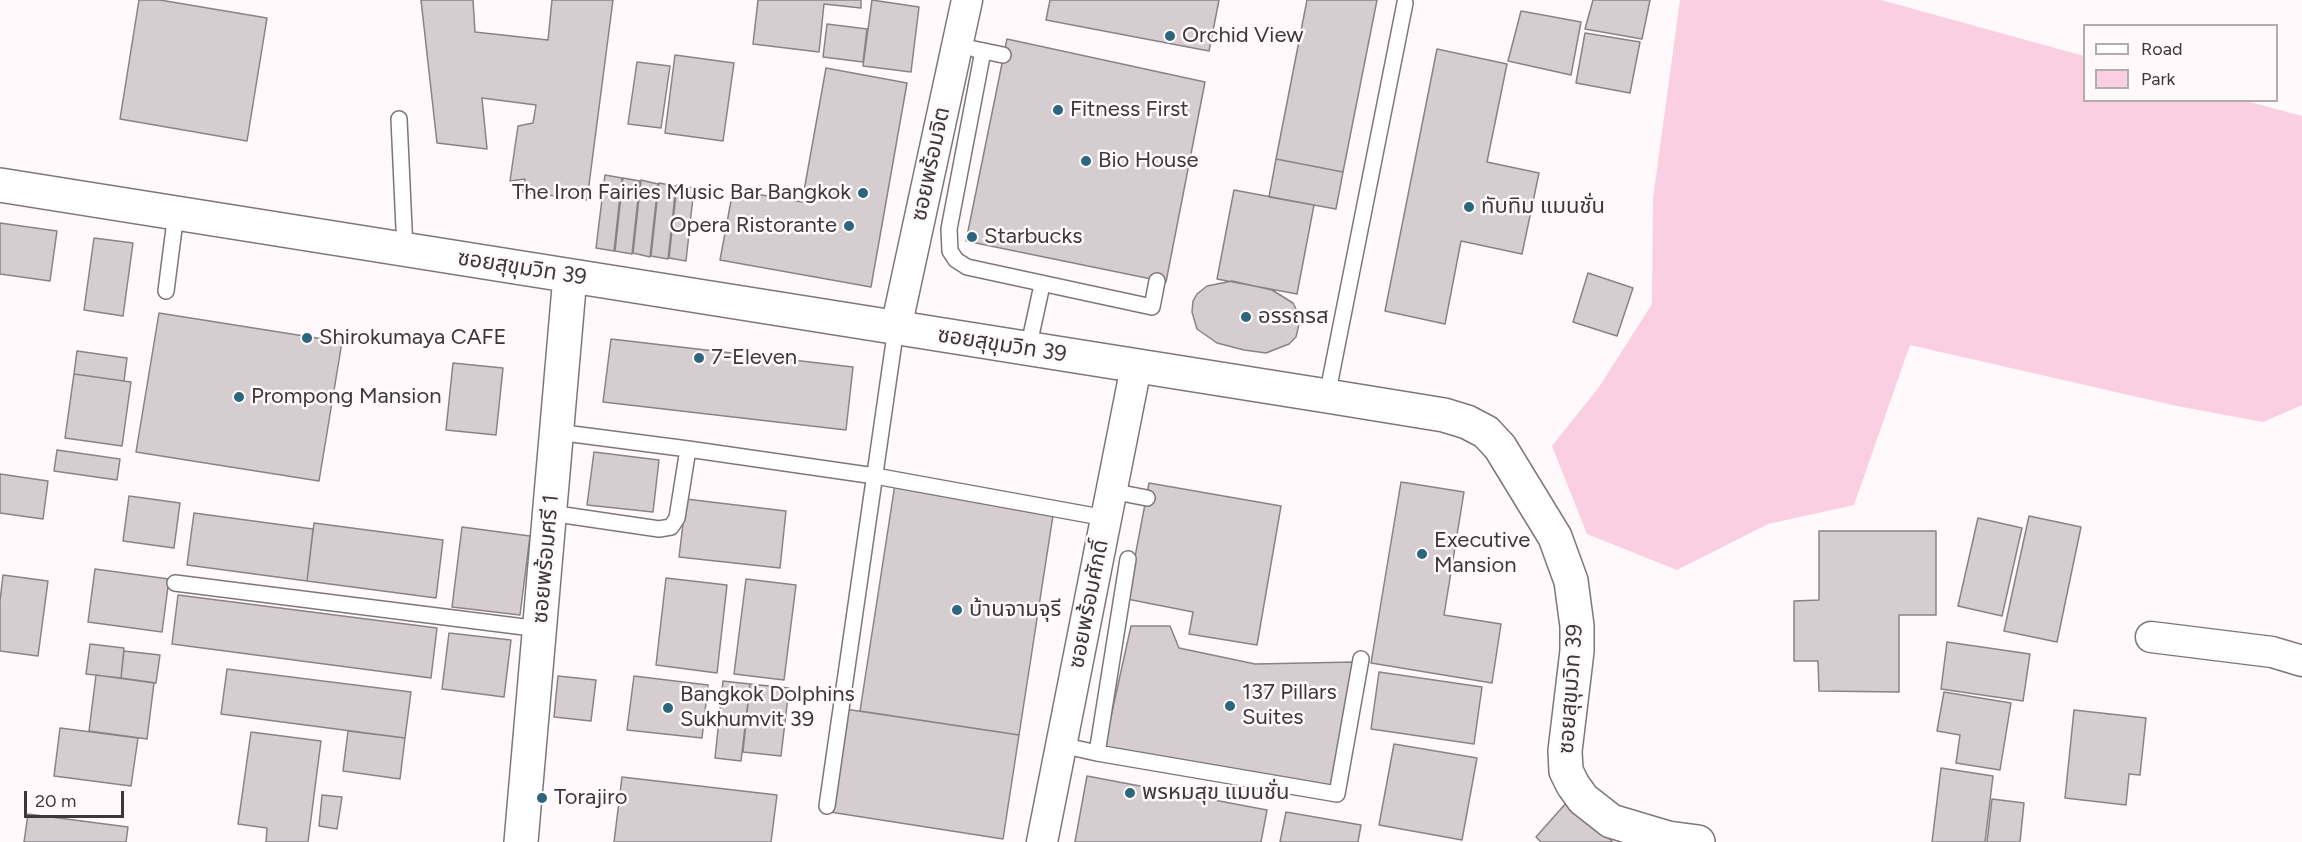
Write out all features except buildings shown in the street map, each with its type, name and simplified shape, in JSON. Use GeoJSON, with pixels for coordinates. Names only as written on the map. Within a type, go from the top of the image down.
{"type":"FeatureCollection","features":[{"type":"Feature","properties":{"kind":"street","name":"ซอยพร้อมจิต"},"geometry":{"type":"LineString","coordinates":[[896,328],[970,48],[967,0]]}},
{"type":"Feature","properties":{"kind":"street","name":"ซอยสุขุมวิท 39"},"geometry":{"type":"LineString","coordinates":[[0,185],[1328,396],[1444,415],[1467,422],[1486,432],[1500,447],[1555,537],[1571,581],[1577,626],[1565,751],[1566,771],[1583,799],[1611,821],[1678,840]]}},
{"type":"Feature","properties":{"kind":"street","name":"ซอยพร้อมศรี 1"},"geometry":{"type":"LineString","coordinates":[[521,842],[570,276]]}},
{"type":"Feature","properties":{"kind":"street","name":"ซอยพร้อมศักดิ์"},"geometry":{"type":"LineString","coordinates":[[1042,842],[1136,367]]}},
{"type":"Feature","properties":{"kind":"street"},"geometry":{"type":"LineString","coordinates":[[2151,637],[2272,652],[2302,661]]}},
{"type":"Feature","properties":{"kind":"lane"},"geometry":{"type":"LineString","coordinates":[[1328,396],[1405,3]]}},
{"type":"Feature","properties":{"kind":"lane"},"geometry":{"type":"LineString","coordinates":[[1003,55],[970,48],[949,229],[950,251],[956,260],[967,267],[1042,285],[1152,307],[1157,281]]}},
{"type":"Feature","properties":{"kind":"lane"},"geometry":{"type":"LineString","coordinates":[[399,119],[405,250]]}},
{"type":"Feature","properties":{"kind":"lane"},"geometry":{"type":"LineString","coordinates":[[166,291],[176,213]]}},
{"type":"Feature","properties":{"kind":"lane"},"geometry":{"type":"LineString","coordinates":[[1028,349],[1042,285]]}},
{"type":"Feature","properties":{"kind":"lane"},"geometry":{"type":"LineString","coordinates":[[827,806],[896,328]]}},
{"type":"Feature","properties":{"kind":"lane"},"geometry":{"type":"LineString","coordinates":[[557,432],[875,476],[1109,504],[1147,498]]}},
{"type":"Feature","properties":{"kind":"lane"},"geometry":{"type":"LineString","coordinates":[[550,513],[659,529],[671,527],[677,518],[688,449]]}},
{"type":"Feature","properties":{"kind":"lane"},"geometry":{"type":"LineString","coordinates":[[1097,753],[1103,735],[1131,560],[1099,554]]}},
{"type":"Feature","properties":{"kind":"lane"},"geometry":{"type":"LineString","coordinates":[[176,584],[540,629]]}},
{"type":"Feature","properties":{"kind":"lane"},"geometry":{"type":"LineString","coordinates":[[1061,745],[1337,794],[1361,659]]}},
{"type":"Feature","properties":{"kind":"green space"},"geometry":{"type":"Polygon","coordinates":[[[1680,0],[1881,0],[2083,56],[2083,102],[2250,102],[2302,116],[2302,405],[2263,422],[2177,406],[1910,345],[1854,505],[1768,524],[1677,570],[1587,534],[1552,446],[1599,387],[1652,304],[1653,198],[1680,0]]]}},
{"type":"Feature","properties":{"kind":"place","name":"Orchid View"},"geometry":{"type":"Point","coordinates":[1170,36]}},
{"type":"Feature","properties":{"kind":"place","name":"Fitness First"},"geometry":{"type":"Point","coordinates":[1058,110]}},
{"type":"Feature","properties":{"kind":"place","name":"Bio House"},"geometry":{"type":"Point","coordinates":[1086,161]}},
{"type":"Feature","properties":{"kind":"place","name":"The Iron Fairies Music Bar Bangkok"},"geometry":{"type":"Point","coordinates":[863,193]}},
{"type":"Feature","properties":{"kind":"place","name":"ทับทิม แมนชั่น"},"geometry":{"type":"Point","coordinates":[1469,207]}},
{"type":"Feature","properties":{"kind":"place","name":"Opera Ristorante"},"geometry":{"type":"Point","coordinates":[849,226]}},
{"type":"Feature","properties":{"kind":"place","name":"Starbucks"},"geometry":{"type":"Point","coordinates":[972,237]}},
{"type":"Feature","properties":{"kind":"place","name":"อรรถรส"},"geometry":{"type":"Point","coordinates":[1246,317]}},
{"type":"Feature","properties":{"kind":"place","name":"Shirokumaya CAFE"},"geometry":{"type":"Point","coordinates":[307,338]}},
{"type":"Feature","properties":{"kind":"place","name":"7-Eleven"},"geometry":{"type":"Point","coordinates":[699,358]}},
{"type":"Feature","properties":{"kind":"place","name":"Prompong Mansion"},"geometry":{"type":"Point","coordinates":[239,397]}},
{"type":"Feature","properties":{"kind":"place","name":"Executive Mansion"},"geometry":{"type":"Point","coordinates":[1422,554]}},
{"type":"Feature","properties":{"kind":"place","name":"บ้านจามจุรี"},"geometry":{"type":"Point","coordinates":[957,610]}},
{"type":"Feature","properties":{"kind":"place","name":"137 Pillars Suites"},"geometry":{"type":"Point","coordinates":[1230,706]}},
{"type":"Feature","properties":{"kind":"place","name":"Bangkok Dolphins Sukhumvit 39"},"geometry":{"type":"Point","coordinates":[668,708]}},
{"type":"Feature","properties":{"kind":"place","name":"พรหมสุข แมนชั่น"},"geometry":{"type":"Point","coordinates":[1130,793]}},
{"type":"Feature","properties":{"kind":"place","name":"Torajiro"},"geometry":{"type":"Point","coordinates":[542,798]}}]}
